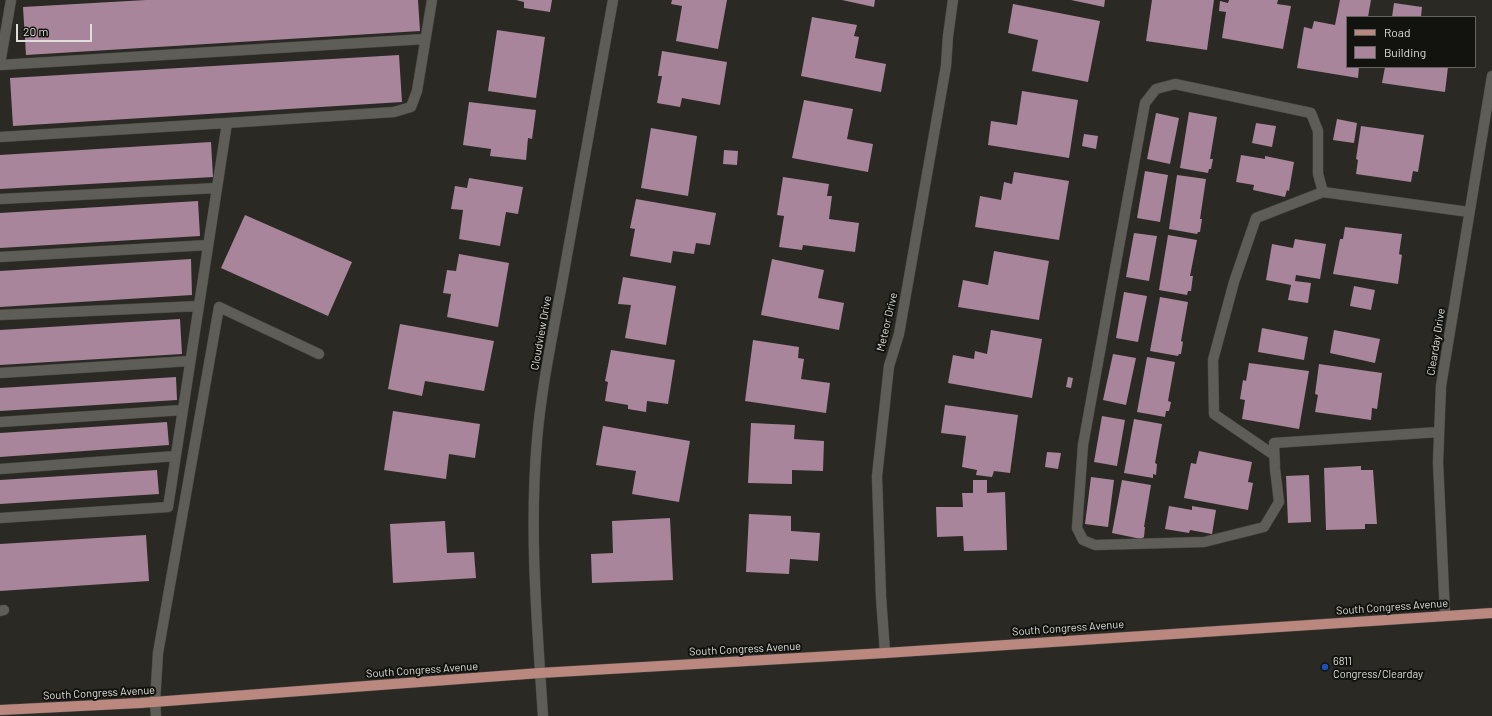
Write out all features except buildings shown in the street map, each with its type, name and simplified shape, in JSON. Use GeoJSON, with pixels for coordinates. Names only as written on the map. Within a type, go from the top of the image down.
{"type":"FeatureCollection","features":[{"type":"Feature","properties":{"kind":"main road","name":"South Congress Avenue"},"geometry":{"type":"LineString","coordinates":[[0,710],[155,702],[540,673],[885,653],[1492,613]]}},
{"type":"Feature","properties":{"kind":"street"},"geometry":{"type":"LineString","coordinates":[[11,0],[0,65],[425,39]]}},
{"type":"Feature","properties":{"kind":"street"},"geometry":{"type":"LineString","coordinates":[[0,137],[394,112],[411,108],[417,91],[432,0]]}},
{"type":"Feature","properties":{"kind":"street","name":"Cloudview Drive"},"geometry":{"type":"LineString","coordinates":[[543,716],[535,608],[534,505],[537,440],[548,362],[613,0]]}},
{"type":"Feature","properties":{"kind":"street","name":"Meteor Drive"},"geometry":{"type":"LineString","coordinates":[[885,653],[877,476],[883,415],[889,366],[899,334],[946,66],[948,36],[954,0]]}},
{"type":"Feature","properties":{"kind":"street","name":"Clearday Drive"},"geometry":{"type":"LineString","coordinates":[[1445,615],[1440,521],[1439,432],[1441,386],[1469,212],[1490,101],[1492,76]]}},
{"type":"Feature","properties":{"kind":"street"},"geometry":{"type":"LineString","coordinates":[[1323,192],[1318,174],[1318,131],[1311,113],[1175,84],[1156,89],[1145,103],[1083,445],[1077,528],[1083,540],[1095,545],[1204,542],[1264,527],[1279,502],[1274,443],[1439,432]]}},
{"type":"Feature","properties":{"kind":"street"},"geometry":{"type":"LineString","coordinates":[[0,518],[168,507],[227,123]]}},
{"type":"Feature","properties":{"kind":"street"},"geometry":{"type":"LineString","coordinates":[[0,200],[217,188]]}},
{"type":"Feature","properties":{"kind":"street"},"geometry":{"type":"LineString","coordinates":[[1274,455],[1214,414],[1213,360],[1234,282],[1256,218],[1323,192],[1469,212]]}},
{"type":"Feature","properties":{"kind":"street"},"geometry":{"type":"LineString","coordinates":[[0,257],[208,245]]}},
{"type":"Feature","properties":{"kind":"street"},"geometry":{"type":"LineString","coordinates":[[0,316],[199,306]]}},
{"type":"Feature","properties":{"kind":"street"},"geometry":{"type":"LineString","coordinates":[[156,716],[155,702],[158,653],[219,307],[319,354]]}},
{"type":"Feature","properties":{"kind":"street"},"geometry":{"type":"LineString","coordinates":[[0,373],[190,361]]}},
{"type":"Feature","properties":{"kind":"street"},"geometry":{"type":"LineString","coordinates":[[0,422],[183,410]]}},
{"type":"Feature","properties":{"kind":"street"},"geometry":{"type":"LineString","coordinates":[[0,469],[176,456]]}},
{"type":"Feature","properties":{"kind":"place","name":"6811 Congress/Clearday"},"geometry":{"type":"Point","coordinates":[1325,667]}}]}
